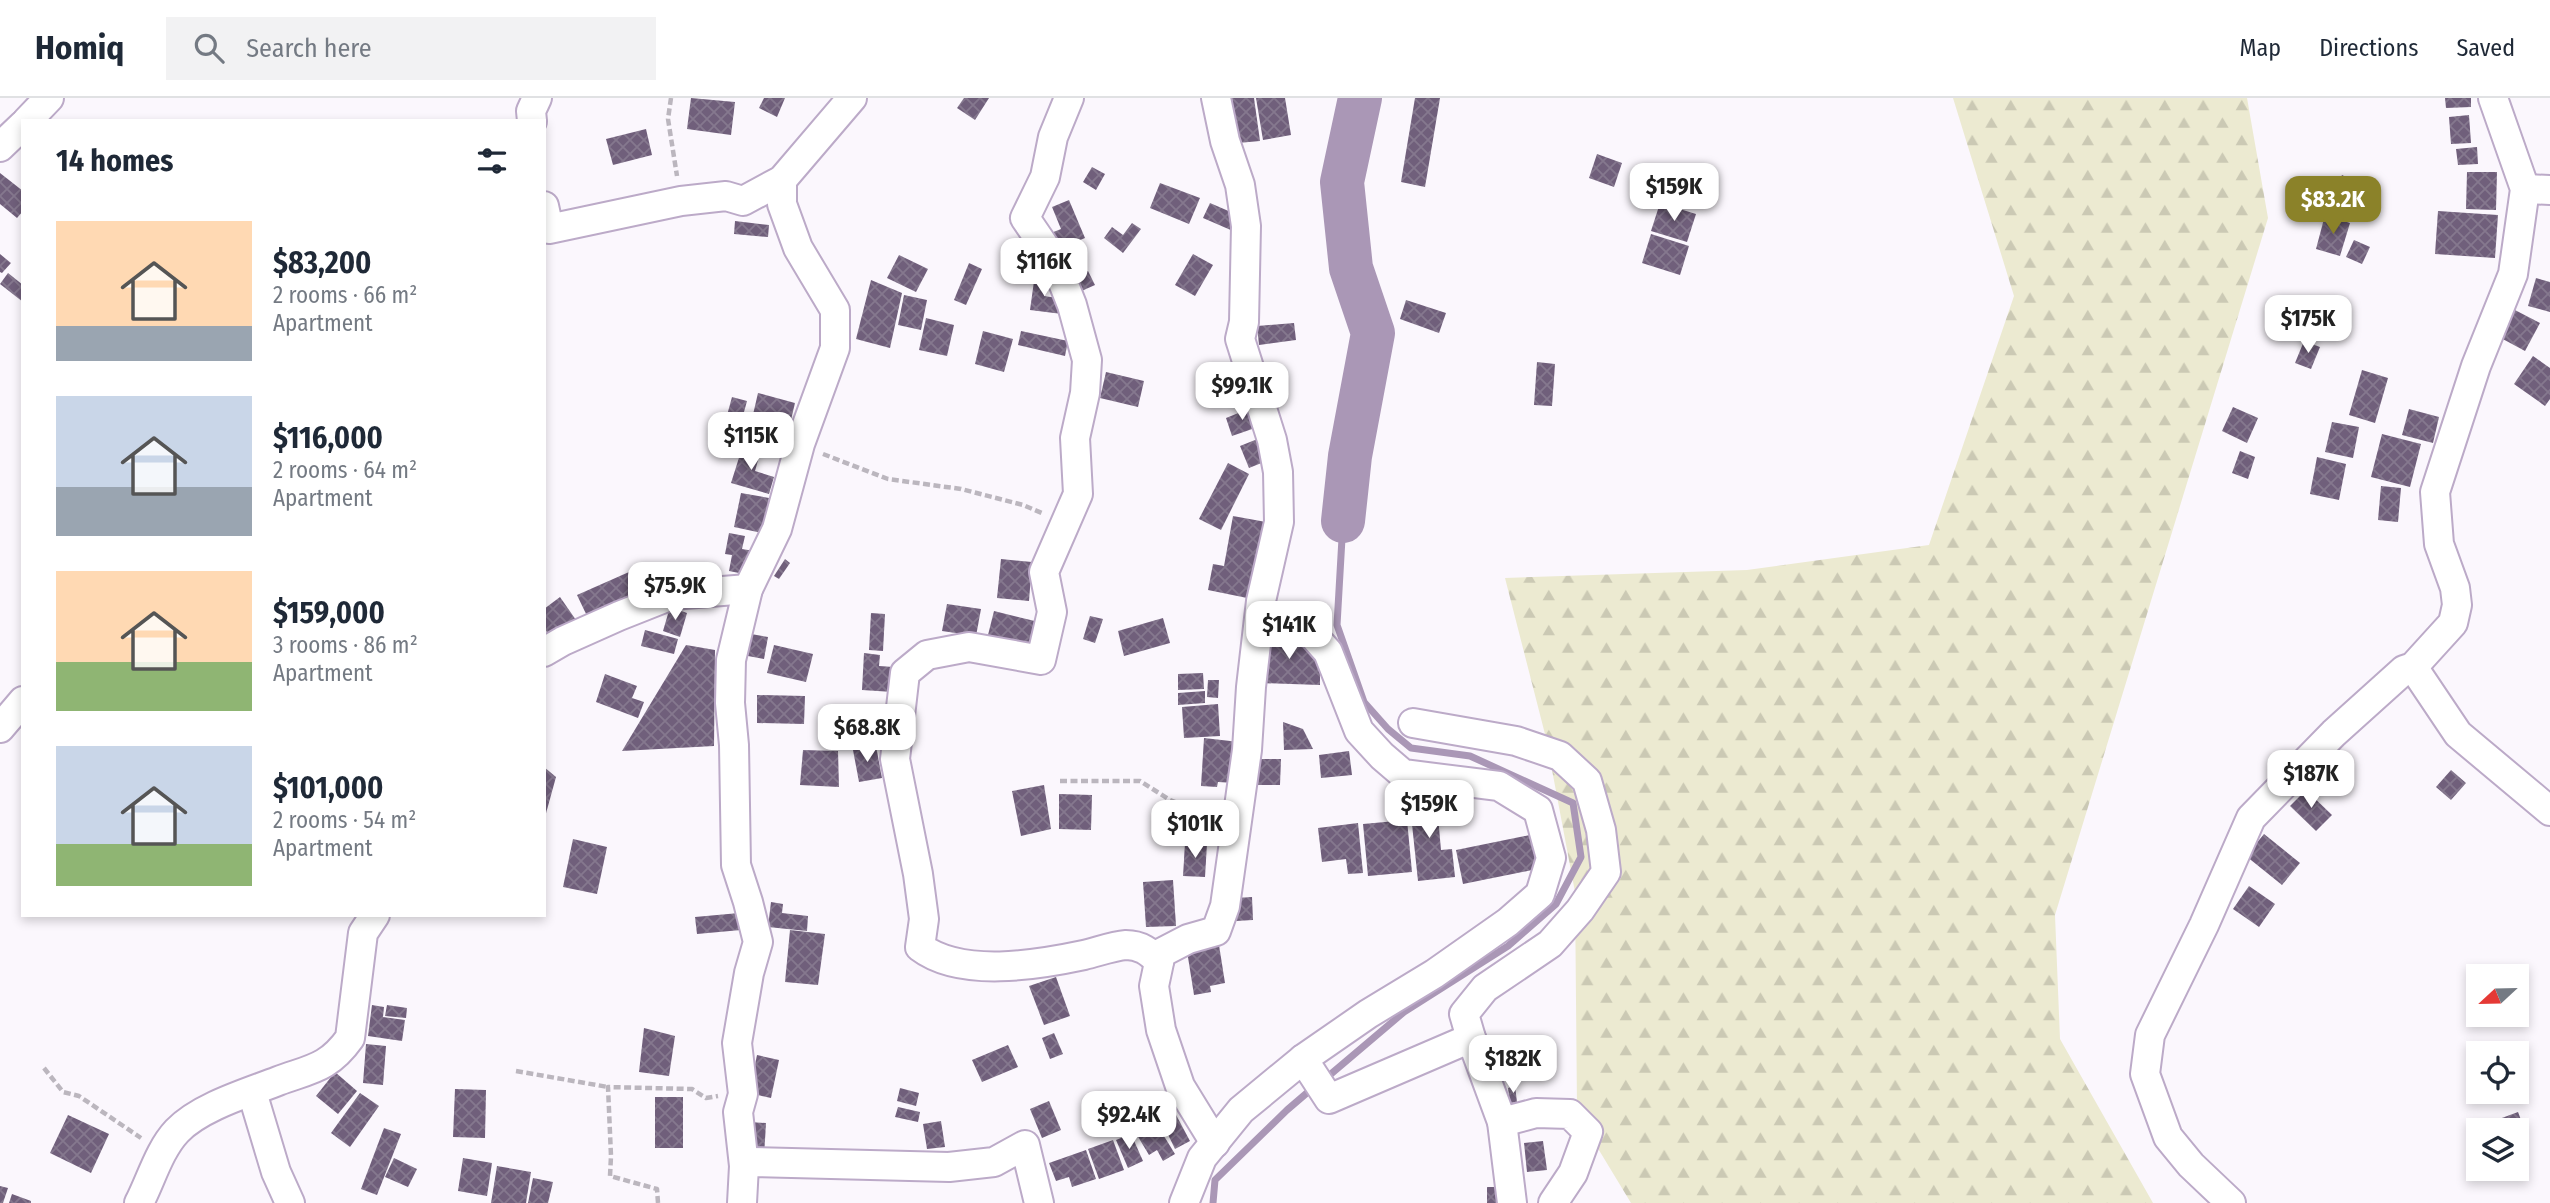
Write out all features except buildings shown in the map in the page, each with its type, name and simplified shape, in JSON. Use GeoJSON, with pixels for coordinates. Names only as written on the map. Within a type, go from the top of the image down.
{"type":"FeatureCollection","features":[{"type":"Feature","properties":{"kind":"street"},"geometry":{"type":"LineString","coordinates":[[29,119],[49,98]]}},
{"type":"Feature","properties":{"kind":"street"},"geometry":{"type":"LineString","coordinates":[[531,119],[531,111],[537,98]]}},
{"type":"Feature","properties":{"kind":"street"},"geometry":{"type":"LineString","coordinates":[[546,215],[549,229],[681,201],[726,196],[743,201],[782,180],[852,98]]}},
{"type":"Feature","properties":{"kind":"street"},"geometry":{"type":"LineString","coordinates":[[1069,98],[1053,137],[1045,177],[1026,218],[1055,262],[1072,305],[1087,360],[1085,393],[1075,438],[1078,494],[1044,572],[1052,612],[1041,660],[969,647],[926,655],[905,673],[895,759],[918,874],[924,919],[920,947],[932,956],[977,965],[1025,966],[1126,945],[1145,948],[1159,961]]}},
{"type":"Feature","properties":{"kind":"street"},"geometry":{"type":"LineString","coordinates":[[1215,1143],[1180,1086],[1161,1030],[1154,986],[1161,953],[1188,939],[1216,931],[1225,906],[1247,750],[1261,601],[1279,522],[1278,472],[1272,440],[1240,339],[1244,322],[1246,226],[1240,185],[1225,141],[1216,98]]}},
{"type":"Feature","properties":{"kind":"street"},"geometry":{"type":"LineString","coordinates":[[2231,1203],[2191,1165],[2168,1137],[2145,1074],[2150,1035],[2204,925],[2251,818],[2334,733],[2404,670],[2413,667],[2453,623],[2457,605],[2455,588],[2439,544],[2435,492],[2476,366],[2513,274],[2538,190],[2493,98]]}},
{"type":"Feature","properties":{"kind":"street"},"geometry":{"type":"LineString","coordinates":[[0,146],[21,127]]}},
{"type":"Feature","properties":{"kind":"street"},"geometry":{"type":"LineString","coordinates":[[742,1203],[744,1166],[738,1112],[743,1094],[737,1043],[749,973],[758,942],[736,865],[731,660],[748,589],[777,529],[800,444],[835,348],[835,310],[798,247],[782,204],[782,180]]}},
{"type":"Feature","properties":{"kind":"street"},"geometry":{"type":"LineString","coordinates":[[546,651],[608,621],[672,595],[748,589]]}},
{"type":"Feature","properties":{"kind":"street"},"geometry":{"type":"LineString","coordinates":[[1184,1203],[1202,1157],[1241,1110],[1303,1059],[1368,1014],[1434,974],[1507,922],[1540,894],[1551,858],[1538,810],[1499,786],[1403,774],[1359,731],[1328,652],[1312,634],[1285,624],[1259,624]]}},
{"type":"Feature","properties":{"kind":"street"},"geometry":{"type":"LineString","coordinates":[[2413,667],[2458,734],[2550,811]]}},
{"type":"Feature","properties":{"kind":"street"},"geometry":{"type":"LineString","coordinates":[[0,728],[21,703]]}},
{"type":"Feature","properties":{"kind":"street"},"geometry":{"type":"LineString","coordinates":[[1413,723],[1516,741],[1560,756],[1587,780],[1601,830],[1606,872],[1580,910],[1550,944],[1485,988],[1464,1014],[1502,1122],[1511,1203]]}},
{"type":"Feature","properties":{"kind":"street"},"geometry":{"type":"LineString","coordinates":[[139,1203],[167,1144],[178,1129],[211,1108],[316,1069],[341,1050],[350,1038],[363,933],[373,917]]}},
{"type":"Feature","properties":{"kind":"street"},"geometry":{"type":"LineString","coordinates":[[1303,1059],[1329,1099],[1471,1038]]}},
{"type":"Feature","properties":{"kind":"street"},"geometry":{"type":"LineString","coordinates":[[252,1093],[276,1172],[290,1203]]}},
{"type":"Feature","properties":{"kind":"street"},"geometry":{"type":"LineString","coordinates":[[1502,1122],[1535,1113],[1570,1114],[1588,1132],[1573,1173],[1553,1203]]}},
{"type":"Feature","properties":{"kind":"street"},"geometry":{"type":"LineString","coordinates":[[744,1166],[751,1162],[949,1167],[994,1163],[1025,1145],[1039,1203]]}},
{"type":"Feature","properties":{"kind":"path"},"geometry":{"type":"LineString","coordinates":[[671,98],[668,119],[681,201]]}},
{"type":"Feature","properties":{"kind":"path"},"geometry":{"type":"LineString","coordinates":[[800,444],[888,479],[961,489],[1023,505],[1066,522]]}},
{"type":"Feature","properties":{"kind":"path"},"geometry":{"type":"LineString","coordinates":[[1060,780],[1140,781],[1170,800],[1194,810],[1238,809]]}},
{"type":"Feature","properties":{"kind":"path"},"geometry":{"type":"LineString","coordinates":[[44,1068],[63,1092],[79,1096],[137,1137],[167,1144]]}},
{"type":"Feature","properties":{"kind":"path"},"geometry":{"type":"LineString","coordinates":[[516,1071],[608,1087],[692,1089],[706,1098],[743,1094]]}},
{"type":"Feature","properties":{"kind":"path"},"geometry":{"type":"LineString","coordinates":[[608,1087],[610,1176],[657,1189],[658,1203]]}},
{"type":"Feature","properties":{"kind":"green space"},"geometry":{"type":"Polygon","coordinates":[[[1953,98],[2247,98],[2268,218],[2055,915],[2060,1039],[2153,1203],[1631,1203],[1577,1109],[1575,892],[1546,738],[1505,578],[1747,570],[1929,545],[2014,296],[1953,98]]]}},
{"type":"Feature","properties":{"kind":"waterway"},"geometry":{"type":"LineString","coordinates":[[1343,521],[1350,456],[1373,333],[1351,268],[1342,182],[1360,98]]}},
{"type":"Feature","properties":{"kind":"waterway"},"geometry":{"type":"LineString","coordinates":[[1325,1079],[1404,1012],[1508,946],[1556,904],[1581,857],[1573,803],[1470,756],[1411,748],[1388,729],[1364,702],[1337,625],[1343,521]]}},
{"type":"Feature","properties":{"kind":"waterway"},"geometry":{"type":"LineString","coordinates":[[1213,1203],[1215,1180],[1315,1086]]}}]}
